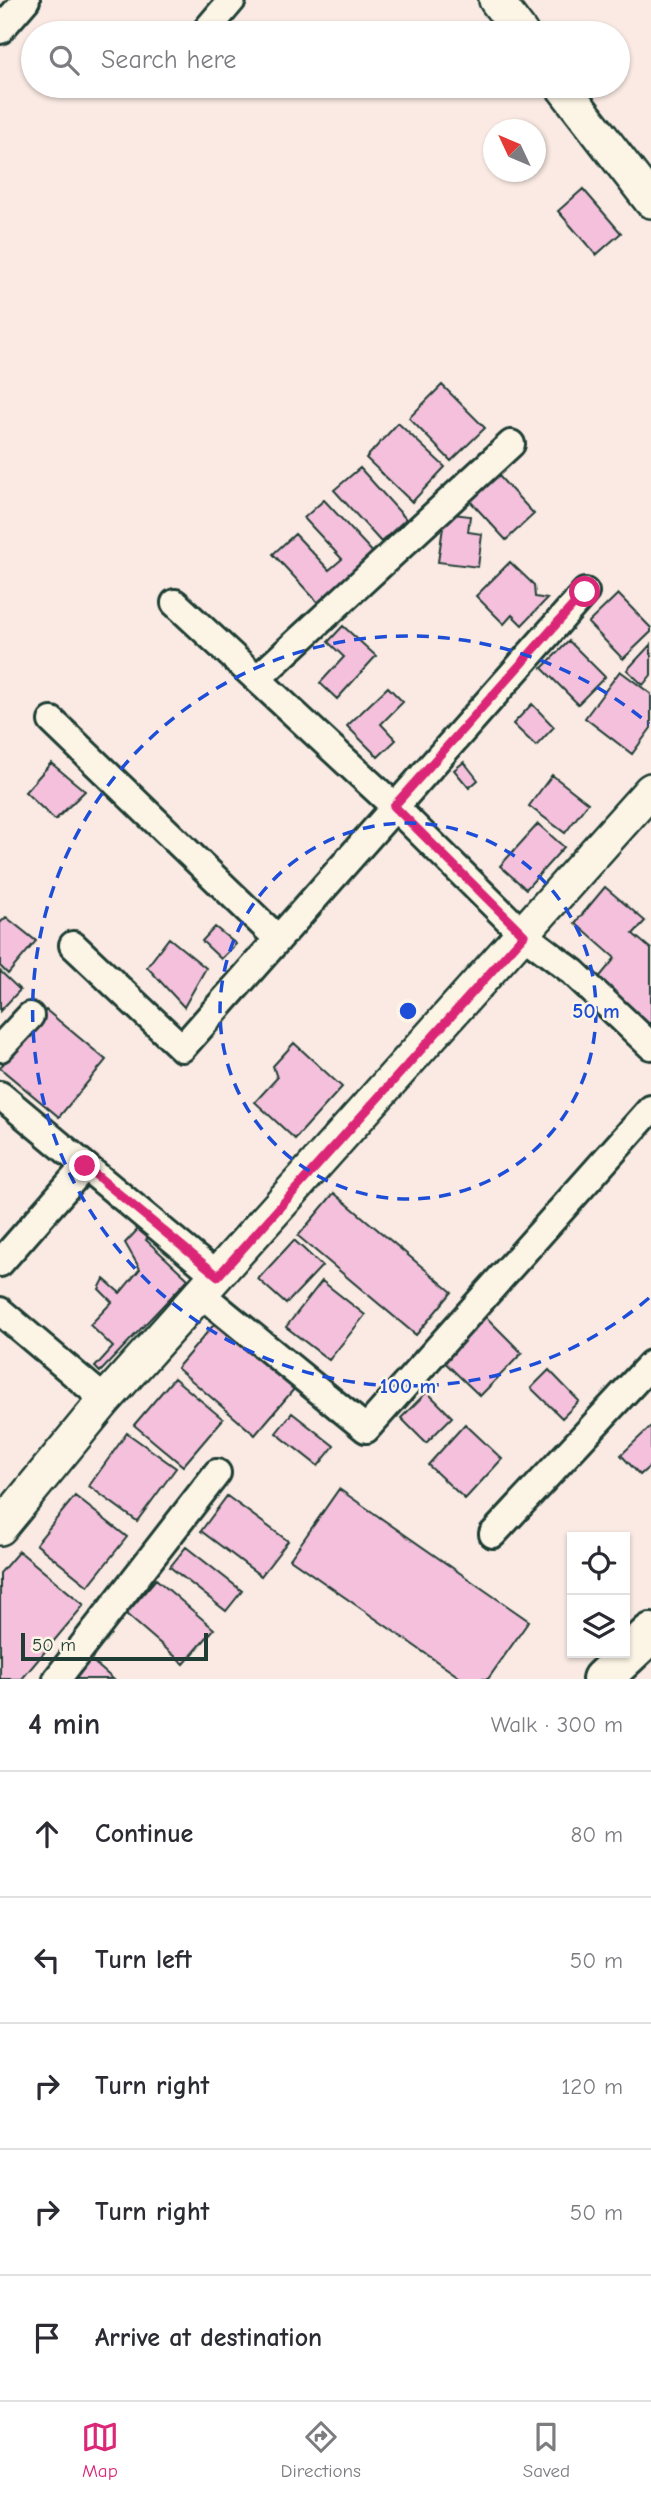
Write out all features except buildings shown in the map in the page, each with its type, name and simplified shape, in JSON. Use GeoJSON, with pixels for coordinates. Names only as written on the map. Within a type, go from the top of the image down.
{"type":"FeatureCollection","features":[{"type":"Feature","properties":{"kind":"main road"},"geometry":{"type":"LineString","coordinates":[[602,1679],[651,1633]]}},
{"type":"Feature","properties":{"kind":"street"},"geometry":{"type":"LineString","coordinates":[[0,30],[26,0]]}},
{"type":"Feature","properties":{"kind":"street"},"geometry":{"type":"LineString","coordinates":[[215,21],[233,0]]}},
{"type":"Feature","properties":{"kind":"street"},"geometry":{"type":"LineString","coordinates":[[496,0],[512,21]]}},
{"type":"Feature","properties":{"kind":"street"},"geometry":{"type":"LineString","coordinates":[[571,98],[651,201]]}},
{"type":"Feature","properties":{"kind":"street"},"geometry":{"type":"LineString","coordinates":[[257,679],[511,444]]}},
{"type":"Feature","properties":{"kind":"street"},"geometry":{"type":"LineString","coordinates":[[73,945],[182,1048],[585,592]]}},
{"type":"Feature","properties":{"kind":"street"},"geometry":{"type":"LineString","coordinates":[[174,603],[394,806],[524,935],[573,972],[651,1046]]}},
{"type":"Feature","properties":{"kind":"street"},"geometry":{"type":"LineString","coordinates":[[52,721],[278,939]]}},
{"type":"Feature","properties":{"kind":"street"},"geometry":{"type":"LineString","coordinates":[[0,1528],[105,1400],[651,790]]}},
{"type":"Feature","properties":{"kind":"street"},"geometry":{"type":"LineString","coordinates":[[0,1048],[30,1016]]}},
{"type":"Feature","properties":{"kind":"street"},"geometry":{"type":"LineString","coordinates":[[0,1095],[85,1166],[209,1285],[366,1429],[651,1109]]}},
{"type":"Feature","properties":{"kind":"street"},"geometry":{"type":"LineString","coordinates":[[0,1263],[85,1166]]}},
{"type":"Feature","properties":{"kind":"street"},"geometry":{"type":"LineString","coordinates":[[0,1311],[105,1400]]}},
{"type":"Feature","properties":{"kind":"street"},"geometry":{"type":"LineString","coordinates":[[493,1534],[651,1364]]}},
{"type":"Feature","properties":{"kind":"street"},"geometry":{"type":"LineString","coordinates":[[57,1679],[217,1473]]}},
{"type":"Feature","properties":{"kind":"route"},"geometry":{"type":"LineString","coordinates":[[85,1166],[218,1276],[524,935],[394,806],[585,592]]}}]}
